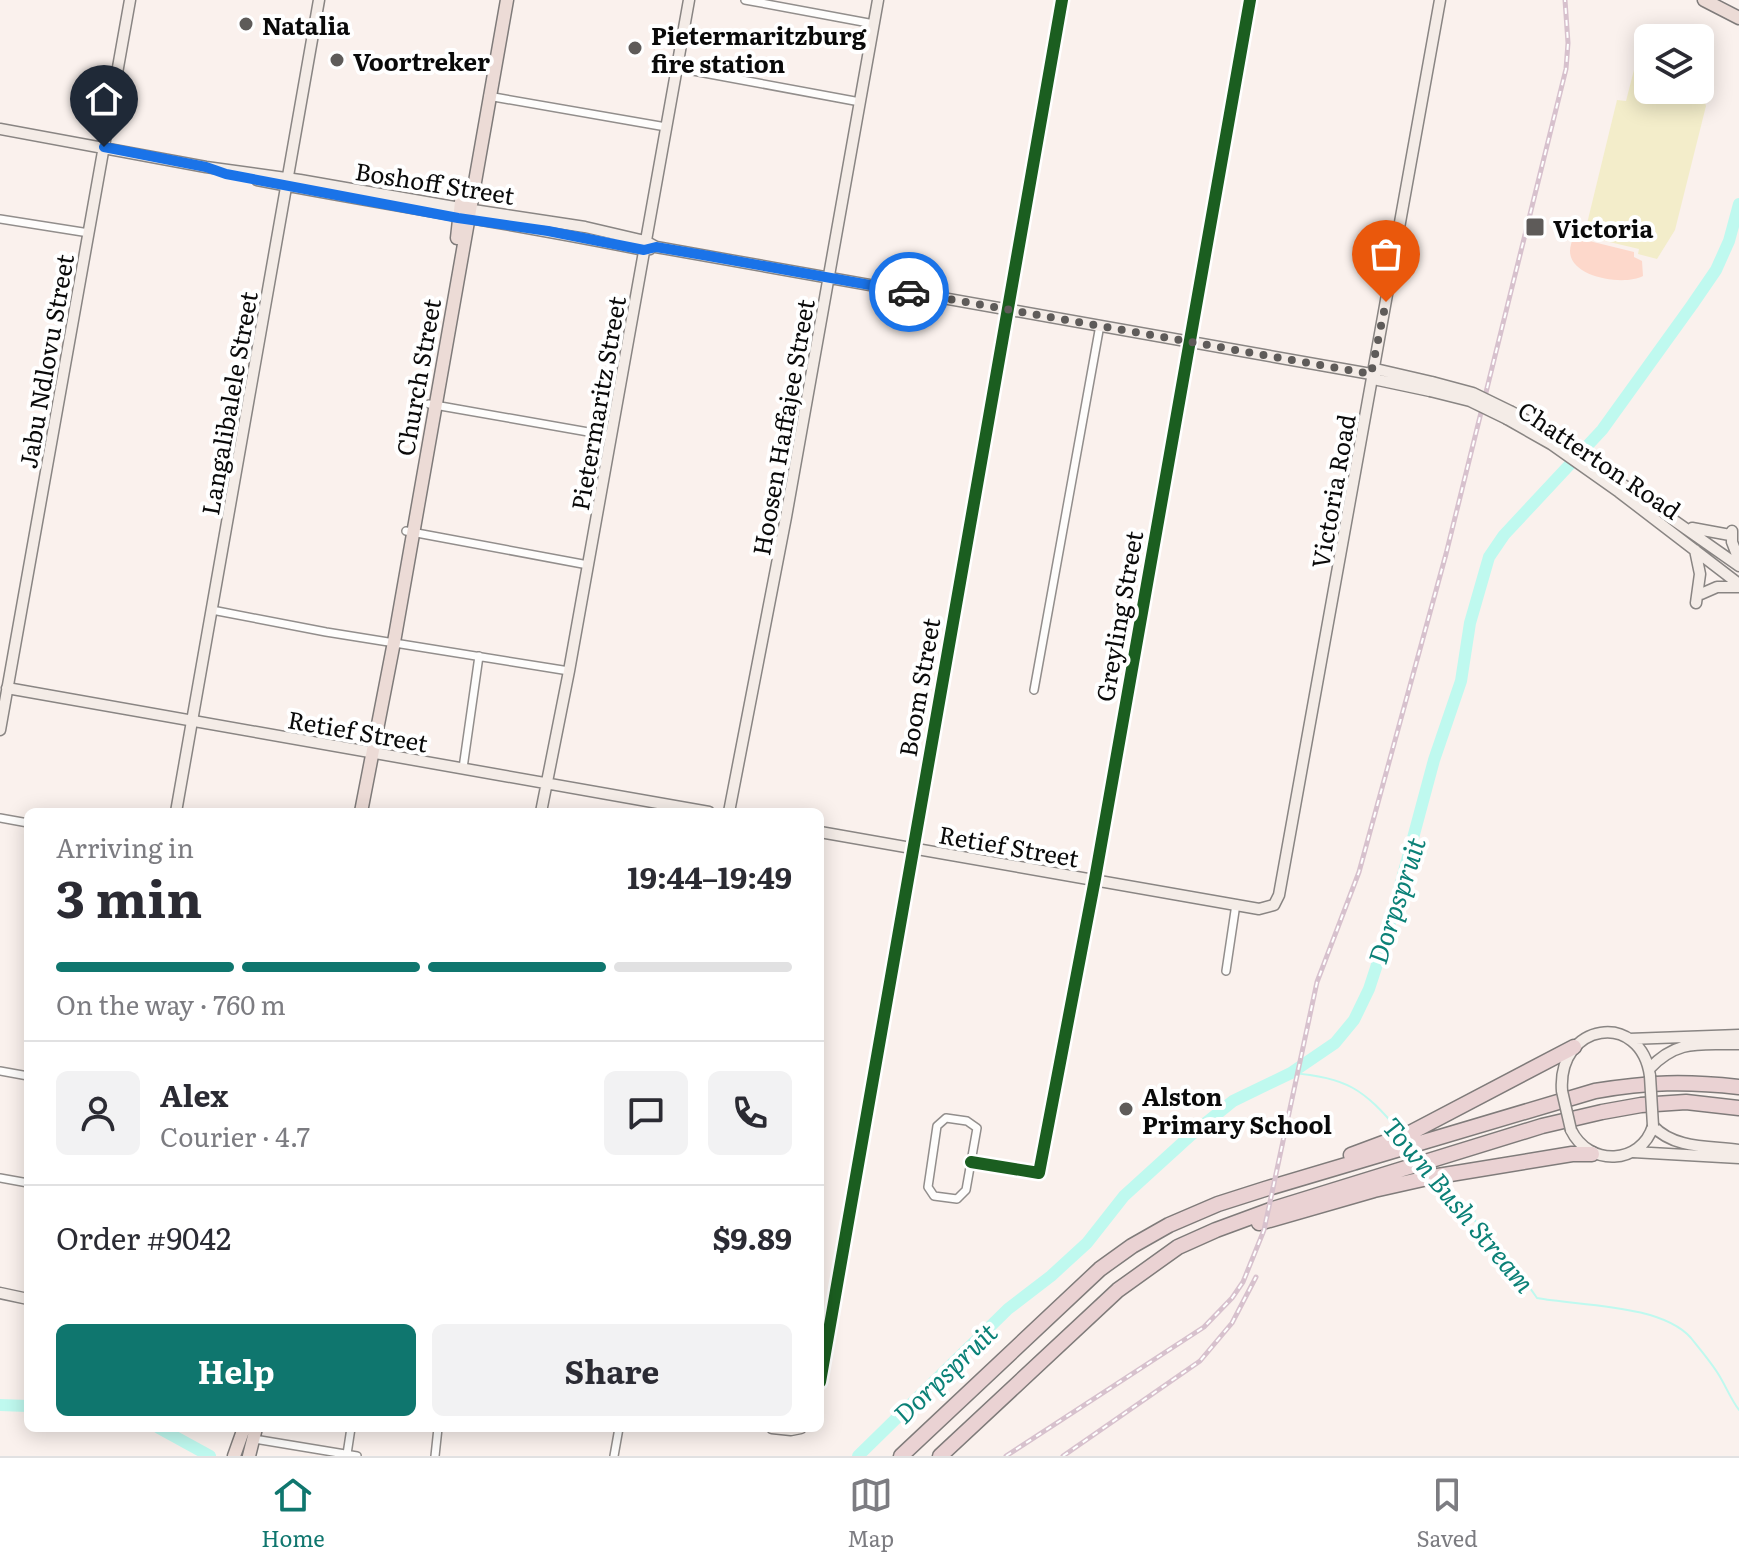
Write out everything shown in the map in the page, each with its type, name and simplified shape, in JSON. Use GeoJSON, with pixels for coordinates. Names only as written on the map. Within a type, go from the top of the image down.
{"type":"FeatureCollection","features":[{"type":"Feature","properties":{"kind":"highway"},"geometry":{"type":"LineString","coordinates":[[1408,1140],[1574,1047]]}},
{"type":"Feature","properties":{"kind":"highway"},"geometry":{"type":"LineString","coordinates":[[901,1456],[1067,1298],[1121,1254],[1169,1225],[1304,1171],[1595,1091],[1692,1081],[1739,1087]]}},
{"type":"Feature","properties":{"kind":"highway"},"geometry":{"type":"LineString","coordinates":[[940,1456],[1118,1290],[1221,1234],[1374,1190],[1542,1126],[1641,1105],[1686,1102],[1739,1108]]}},
{"type":"Feature","properties":{"kind":"highway"},"geometry":{"type":"LineString","coordinates":[[1431,1170],[1592,1154]]}},
{"type":"Feature","properties":{"kind":"main road","name":"Church Street"},"geometry":{"type":"LineString","coordinates":[[362,808],[499,0]]}},
{"type":"Feature","properties":{"kind":"main road","name":"Church Street"},"geometry":{"type":"LineString","coordinates":[[463,213],[507,0]]}},
{"type":"Feature","properties":{"kind":"main road"},"geometry":{"type":"LineString","coordinates":[[234,1455],[243,1432]]}},
{"type":"Feature","properties":{"kind":"main road"},"geometry":{"type":"LineString","coordinates":[[249,1456],[255,1433]]}},
{"type":"Feature","properties":{"kind":"street","name":"Jabu Ndlovu Street"},"geometry":{"type":"LineString","coordinates":[[0,730],[4,688],[130,0]]}},
{"type":"Feature","properties":{"kind":"street","name":"Langalibalele Street"},"geometry":{"type":"LineString","coordinates":[[177,808],[319,0]]}},
{"type":"Feature","properties":{"kind":"street","name":"Pietermaritz Street"},"geometry":{"type":"LineString","coordinates":[[542,808],[648,246],[689,0]]}},
{"type":"Feature","properties":{"kind":"street"},"geometry":{"type":"LineString","coordinates":[[745,0],[874,24]]}},
{"type":"Feature","properties":{"kind":"street","name":"Hoosen Haffajee Street"},"geometry":{"type":"LineString","coordinates":[[730,808],[786,517],[878,0]]}},
{"type":"Feature","properties":{"kind":"street","name":"Boom Street"},"geometry":{"type":"LineString","coordinates":[[824,1360],[1062,0]]}},
{"type":"Feature","properties":{"kind":"street","name":"Greyling Street"},"geometry":{"type":"LineString","coordinates":[[971,1162],[1039,1173],[1095,879],[1250,0]]}},
{"type":"Feature","properties":{"kind":"street","name":"Victoria Road"},"geometry":{"type":"LineString","coordinates":[[1279,895],[1377,375],[1440,0]]}},
{"type":"Feature","properties":{"kind":"street"},"geometry":{"type":"LineString","coordinates":[[677,68],[860,102]]}},
{"type":"Feature","properties":{"kind":"street"},"geometry":{"type":"LineString","coordinates":[[488,96],[666,127]]}},
{"type":"Feature","properties":{"kind":"street","name":"Boshoff Street"},"geometry":{"type":"LineString","coordinates":[[0,129],[463,213],[573,225],[648,246],[1377,375]]}},
{"type":"Feature","properties":{"kind":"street"},"geometry":{"type":"LineString","coordinates":[[0,219],[89,233]]}},
{"type":"Feature","properties":{"kind":"street"},"geometry":{"type":"LineString","coordinates":[[1034,690],[1100,325]]}},
{"type":"Feature","properties":{"kind":"street","name":"Chatterton Road"},"geometry":{"type":"LineString","coordinates":[[1377,375],[1473,393],[1553,441],[1739,566]]}},
{"type":"Feature","properties":{"kind":"street"},"geometry":{"type":"LineString","coordinates":[[432,405],[611,436]]}},
{"type":"Feature","properties":{"kind":"street","name":"Chatterton Road"},"geometry":{"type":"LineString","coordinates":[[1594,469],[1739,586]]}},
{"type":"Feature","properties":{"kind":"street"},"geometry":{"type":"LineString","coordinates":[[1678,523],[1703,532],[1731,533],[1739,560]]}},
{"type":"Feature","properties":{"kind":"street"},"geometry":{"type":"LineString","coordinates":[[409,532],[588,565]]}},
{"type":"Feature","properties":{"kind":"street"},"geometry":{"type":"LineString","coordinates":[[1695,550],[1700,574],[1699,599],[1717,587],[1739,586]]}},
{"type":"Feature","properties":{"kind":"street"},"geometry":{"type":"LineString","coordinates":[[212,610],[569,671]]}},
{"type":"Feature","properties":{"kind":"street"},"geometry":{"type":"LineString","coordinates":[[463,768],[479,656]]}},
{"type":"Feature","properties":{"kind":"street","name":"Retief Street"},"geometry":{"type":"LineString","coordinates":[[4,688],[370,755],[463,768],[686,808]]}},
{"type":"Feature","properties":{"kind":"street"},"geometry":{"type":"LineString","coordinates":[[0,818],[24,822]]}},
{"type":"Feature","properties":{"kind":"street","name":"Retief Street"},"geometry":{"type":"LineString","coordinates":[[824,833],[1259,909],[1274,905],[1279,895]]}},
{"type":"Feature","properties":{"kind":"street"},"geometry":{"type":"LineString","coordinates":[[1226,971],[1236,904]]}},
{"type":"Feature","properties":{"kind":"street"},"geometry":{"type":"LineString","coordinates":[[1631,1152],[1643,1144],[1653,1126],[1650,1072],[1642,1052],[1629,1039],[1614,1032],[1605,1032],[1574,1047],[1563,1064],[1562,1091],[1571,1130],[1578,1143],[1592,1154],[1613,1156],[1631,1152],[1739,1158]]}},
{"type":"Feature","properties":{"kind":"street"},"geometry":{"type":"LineString","coordinates":[[1629,1039],[1739,1035]]}},
{"type":"Feature","properties":{"kind":"street"},"geometry":{"type":"LineString","coordinates":[[1650,1072],[1664,1054],[1682,1046],[1739,1044]]}},
{"type":"Feature","properties":{"kind":"street"},"geometry":{"type":"LineString","coordinates":[[0,1071],[24,1075]]}},
{"type":"Feature","properties":{"kind":"street"},"geometry":{"type":"LineString","coordinates":[[942,1120],[967,1121],[976,1127],[971,1162],[963,1196],[957,1199],[930,1193],[930,1164],[937,1126],[942,1120]]}},
{"type":"Feature","properties":{"kind":"street"},"geometry":{"type":"LineString","coordinates":[[1653,1126],[1673,1141],[1739,1150]]}},
{"type":"Feature","properties":{"kind":"street"},"geometry":{"type":"LineString","coordinates":[[0,1178],[24,1182]]}},
{"type":"Feature","properties":{"kind":"street"},"geometry":{"type":"LineString","coordinates":[[0,1293],[24,1298]]}},
{"type":"Feature","properties":{"kind":"street"},"geometry":{"type":"LineString","coordinates":[[347,1454],[350,1432]]}},
{"type":"Feature","properties":{"kind":"street"},"geometry":{"type":"LineString","coordinates":[[435,1456],[438,1432]]}},
{"type":"Feature","properties":{"kind":"street"},"geometry":{"type":"LineString","coordinates":[[614,1456],[618,1432]]}},
{"type":"Feature","properties":{"kind":"street"},"geometry":{"type":"LineString","coordinates":[[255,1433],[357,1456]]}},
{"type":"Feature","properties":{"kind":"shaded area"},"geometry":{"type":"Polygon","coordinates":[[[1634,70],[1634,104],[1706,106],[1675,230],[1657,259],[1638,254],[1639,249],[1584,236],[1617,100],[1626,101],[1634,70]]]}},
{"type":"Feature","properties":{"kind":"sand"},"geometry":{"type":"Polygon","coordinates":[[[1573,237],[1634,252],[1634,257],[1642,261],[1643,276],[1612,280],[1579,268],[1572,260],[1570,251],[1573,237]]]}},
{"type":"Feature","properties":{"kind":"waterway","name":"Dorpspruit"},"geometry":{"type":"LineString","coordinates":[[858,1456],[1008,1309],[1087,1243],[1124,1196],[1191,1135],[1233,1101],[1291,1073],[1335,1043],[1354,1020],[1369,989],[1388,931],[1434,760],[1461,681],[1470,623],[1489,557],[1504,535],[1602,430],[1692,305],[1716,270],[1729,241],[1739,204]]}},
{"type":"Feature","properties":{"kind":"waterway","name":"Town Bush Stream"},"geometry":{"type":"LineString","coordinates":[[1291,1073],[1326,1078],[1352,1088],[1375,1105],[1399,1131]]}},
{"type":"Feature","properties":{"kind":"waterway","name":"Town Bush Stream"},"geometry":{"type":"LineString","coordinates":[[1441,1182],[1513,1264],[1537,1298],[1619,1308],[1678,1327],[1711,1363],[1739,1410]]}},
{"type":"Feature","properties":{"kind":"waterway","name":"Dorpspruit"},"geometry":{"type":"LineString","coordinates":[[0,1405],[24,1406]]}},
{"type":"Feature","properties":{"kind":"waterway","name":"Dorpspruit"},"geometry":{"type":"LineString","coordinates":[[166,1432],[210,1456]]}},
{"type":"Feature","properties":{"kind":"railway"},"geometry":{"type":"LineString","coordinates":[[1006,1456],[1204,1327],[1243,1282],[1264,1230],[1317,982],[1359,872],[1446,554],[1566,69],[1565,0]]}},
{"type":"Feature","properties":{"kind":"railway"},"geometry":{"type":"LineString","coordinates":[[1063,1456],[1200,1361],[1232,1323],[1256,1277]]}},
{"type":"Feature","properties":{"kind":"cycle path"},"geometry":{"type":"LineString","coordinates":[[824,1359],[1062,0]]}},
{"type":"Feature","properties":{"kind":"cycle path"},"geometry":{"type":"LineString","coordinates":[[971,1162],[1039,1173],[1095,879],[1250,0]]}},
{"type":"Feature","properties":{"kind":"way so far"},"geometry":{"type":"LineString","coordinates":[[909,292],[1371,374],[1386,302]]}},
{"type":"Feature","properties":{"kind":"place","name":"Natalia"},"geometry":{"type":"Point","coordinates":[246,24]}},
{"type":"Feature","properties":{"kind":"place","name":"Pietermaritzburg fire station"},"geometry":{"type":"Point","coordinates":[635,48]}},
{"type":"Feature","properties":{"kind":"place","name":"Voortreker"},"geometry":{"type":"Point","coordinates":[337,60]}},
{"type":"Feature","properties":{"kind":"place","name":"Victoria"},"geometry":{"type":"Point","coordinates":[1535,227]}},
{"type":"Feature","properties":{"kind":"place","name":"Alston Primary School"},"geometry":{"type":"Point","coordinates":[1126,1109]}},
{"type":"Feature","properties":{"kind":"route"},"geometry":{"type":"LineString","coordinates":[[104,147],[206,167],[226,174],[458,218],[548,231],[644,250],[656,247],[909,292]]}}]}
